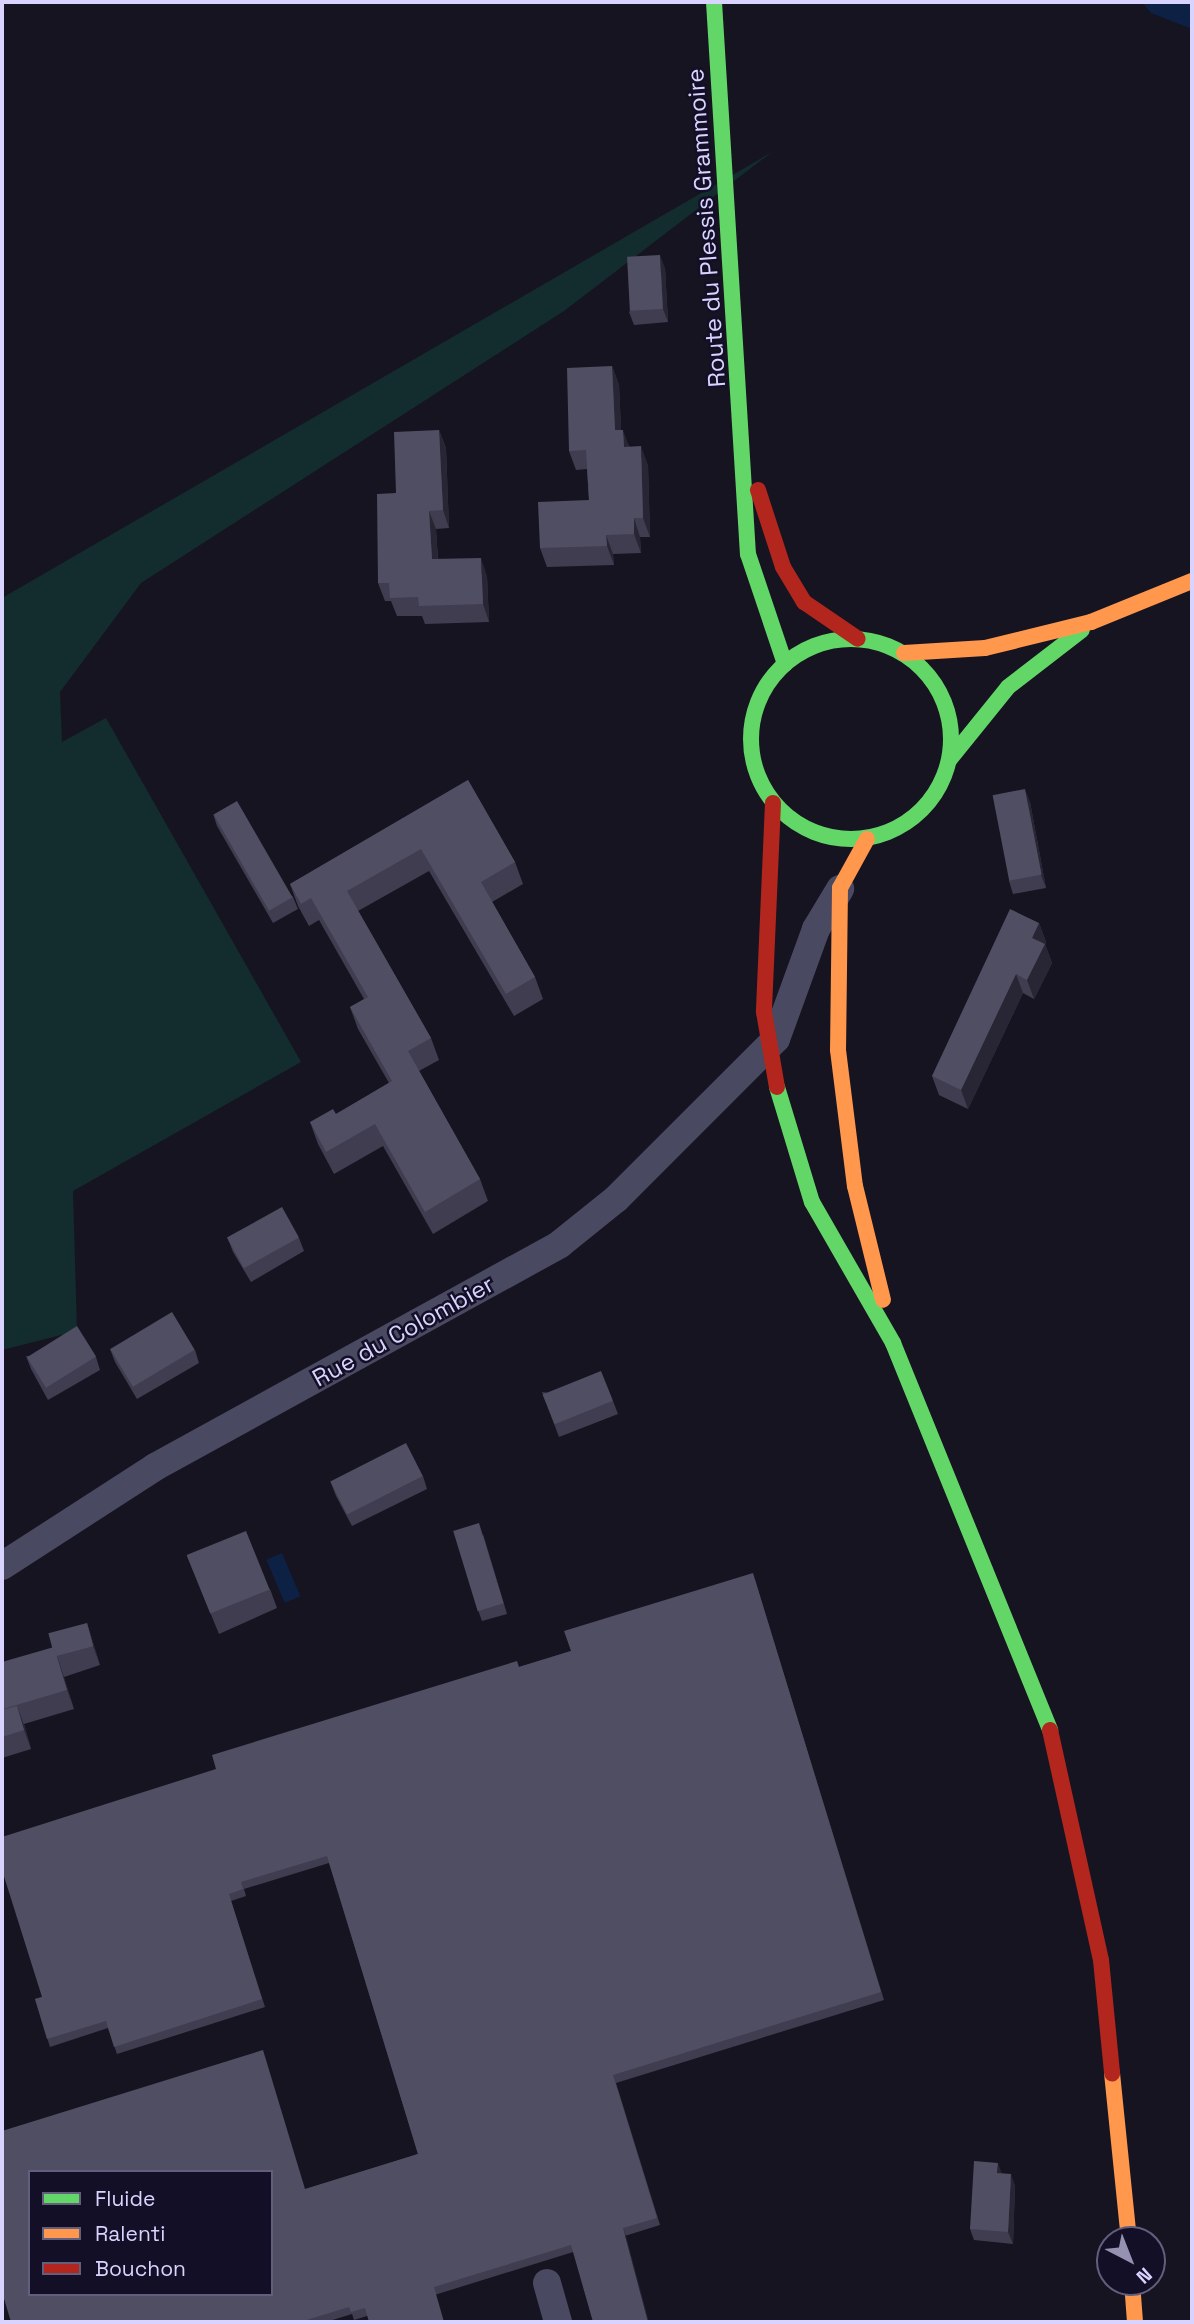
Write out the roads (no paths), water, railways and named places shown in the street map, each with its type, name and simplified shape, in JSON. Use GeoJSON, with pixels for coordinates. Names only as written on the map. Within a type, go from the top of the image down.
{"type":"FeatureCollection","features":[{"type":"Feature","properties":{"kind":"street","name":"Route du Plessis Grammoire"},"geometry":{"type":"LineString","coordinates":[[713,2],[746,451],[748,554],[785,664]]}},
{"type":"Feature","properties":{"kind":"street","name":"Route du Plessis Grammoire"},"geometry":{"type":"LineString","coordinates":[[746,451],[783,567],[804,602],[858,639]]}},
{"type":"Feature","properties":{"kind":"street"},"geometry":{"type":"LineString","coordinates":[[1128,2226],[1101,1961],[1073,1816],[1020,1651],[893,1343],[812,1202],[768,1047],[764,975],[774,882],[773,803],[752,758],[751,733],[768,683],[785,664],[807,649],[858,639],[904,653],[985,648],[1091,622],[1192,581]]}},
{"type":"Feature","properties":{"kind":"street"},"geometry":{"type":"LineString","coordinates":[[773,803],[815,834],[867,839],[921,812],[950,759],[1008,687],[1091,622]]}},
{"type":"Feature","properties":{"kind":"street"},"geometry":{"type":"LineString","coordinates":[[904,653],[943,699],[950,759]]}},
{"type":"Feature","properties":{"kind":"street"},"geometry":{"type":"LineString","coordinates":[[867,839],[840,888],[838,1050],[855,1186],[893,1343]]}},
{"type":"Feature","properties":{"kind":"street","name":"Rue du Colombier"},"geometry":{"type":"LineString","coordinates":[[2,1566],[155,1467],[560,1244],[616,1199],[768,1047],[795,994],[816,929],[840,888]]}},
{"type":"Feature","properties":{"kind":"street"},"geometry":{"type":"LineString","coordinates":[[547,2283],[558,2322]]}},
{"type":"Feature","properties":{"kind":"street"},"geometry":{"type":"LineString","coordinates":[[1133,2296],[1135,2322]]}},
{"type":"Feature","properties":{"kind":"water"},"geometry":{"type":"Polygon","coordinates":[[[1142,2],[1192,2],[1192,29],[1151,13],[1142,2]]]}},
{"type":"Feature","properties":{"kind":"water"},"geometry":{"type":"Polygon","coordinates":[[[282,1553],[300,1596],[285,1603],[266,1560],[282,1553]]]}}]}
